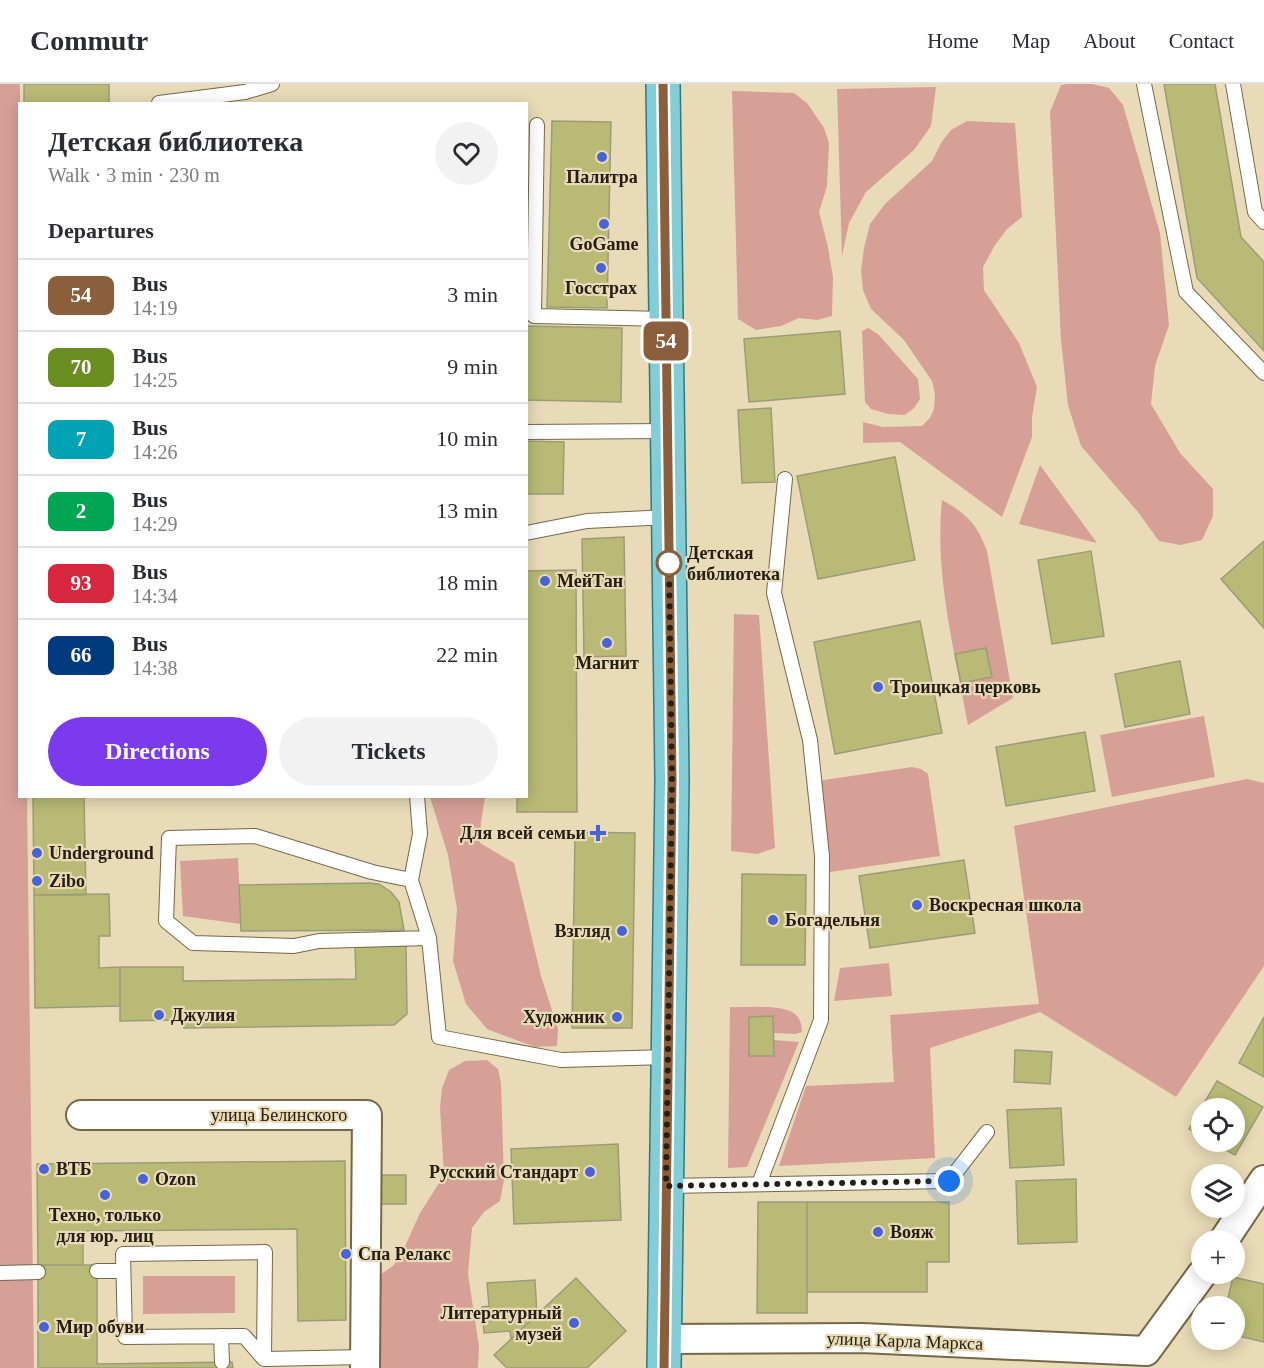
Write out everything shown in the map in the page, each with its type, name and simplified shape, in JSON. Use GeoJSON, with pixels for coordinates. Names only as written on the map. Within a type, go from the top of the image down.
{"type":"FeatureCollection","features":[{"type":"Feature","properties":{"kind":"main road"},"geometry":{"type":"LineString","coordinates":[[663,84],[672,779],[664,1353]]}},
{"type":"Feature","properties":{"kind":"street","name":"улица Белинского"},"geometry":{"type":"LineString","coordinates":[[81,1114],[367,1115],[365,1363]]}},
{"type":"Feature","properties":{"kind":"street"},"geometry":{"type":"LineString","coordinates":[[1231,1230],[1264,1180]]}},
{"type":"Feature","properties":{"kind":"street"},"geometry":{"type":"LineString","coordinates":[[1148,1360],[1196,1284]]}},
{"type":"Feature","properties":{"kind":"street","name":"улица Карла Маркса"},"geometry":{"type":"LineString","coordinates":[[664,1353],[862,1338],[1148,1360]]}},
{"type":"Feature","properties":{"kind":"lane"},"geometry":{"type":"LineString","coordinates":[[167,102],[245,92],[272,84]]}},
{"type":"Feature","properties":{"kind":"lane"},"geometry":{"type":"LineString","coordinates":[[1144,84],[1186,292],[1264,374]]}},
{"type":"Feature","properties":{"kind":"lane"},"geometry":{"type":"LineString","coordinates":[[1233,84],[1255,212],[1264,222]]}},
{"type":"Feature","properties":{"kind":"lane"},"geometry":{"type":"LineString","coordinates":[[537,125],[534,316],[666,320]]}},
{"type":"Feature","properties":{"kind":"lane"},"geometry":{"type":"LineString","coordinates":[[528,432],[668,431]]}},
{"type":"Feature","properties":{"kind":"lane"},"geometry":{"type":"LineString","coordinates":[[759,1184],[821,1020],[822,856],[810,740],[774,593],[785,479]]}},
{"type":"Feature","properties":{"kind":"lane"},"geometry":{"type":"LineString","coordinates":[[528,533],[587,521],[669,517]]}},
{"type":"Feature","properties":{"kind":"lane"},"geometry":{"type":"LineString","coordinates":[[417,798],[420,834],[411,880],[429,938],[439,1037],[561,1060],[668,1057]]}},
{"type":"Feature","properties":{"kind":"lane"},"geometry":{"type":"LineString","coordinates":[[411,880],[372,872],[255,836],[170,838],[166,921],[193,943],[294,946],[319,941],[429,938]]}},
{"type":"Feature","properties":{"kind":"lane"},"geometry":{"type":"LineString","coordinates":[[666,1186],[949,1181],[987,1132]]}},
{"type":"Feature","properties":{"kind":"lane"},"geometry":{"type":"LineString","coordinates":[[264,1359],[265,1252],[123,1254],[125,1338],[244,1336],[264,1359],[365,1363]]}},
{"type":"Feature","properties":{"kind":"lane"},"geometry":{"type":"LineString","coordinates":[[97,1271],[123,1271]]}},
{"type":"Feature","properties":{"kind":"lane"},"geometry":{"type":"LineString","coordinates":[[0,1273],[38,1272]]}},
{"type":"Feature","properties":{"kind":"lane"},"geometry":{"type":"LineString","coordinates":[[221,1336],[222,1362]]}},
{"type":"Feature","properties":{"kind":"shaded area"},"geometry":{"type":"Polygon","coordinates":[[[0,84],[20,84],[20,102],[18,102],[18,798],[27,798],[34,1368],[0,1368],[0,84]]]}},
{"type":"Feature","properties":{"kind":"shaded area"},"geometry":{"type":"Polygon","coordinates":[[[1092,84],[1109,88],[1123,105],[1160,233],[1169,325],[1155,366],[1151,404],[1180,453],[1213,489],[1213,516],[1202,540],[1180,545],[1159,541],[1138,512],[1081,446],[1068,405],[1061,340],[1050,112],[1061,85],[1092,84]]]}},
{"type":"Feature","properties":{"kind":"shaded area"},"geometry":{"type":"Polygon","coordinates":[[[936,87],[931,126],[914,150],[866,192],[849,223],[842,256],[837,89],[936,87]]]}},
{"type":"Feature","properties":{"kind":"shaded area"},"geometry":{"type":"Polygon","coordinates":[[[732,91],[794,93],[807,103],[824,128],[829,143],[827,186],[819,212],[833,277],[832,316],[817,320],[799,318],[781,326],[756,330],[738,319],[732,91]]]}},
{"type":"Feature","properties":{"kind":"shaded area"},"geometry":{"type":"Polygon","coordinates":[[[967,121],[1015,123],[1022,217],[1007,229],[983,267],[984,290],[1019,343],[1037,387],[1032,417],[1032,437],[1002,517],[900,442],[863,443],[863,422],[883,427],[922,426],[930,418],[934,409],[935,394],[932,381],[904,340],[871,309],[863,290],[861,271],[870,224],[885,204],[932,161],[951,130],[967,121]]]}},
{"type":"Feature","properties":{"kind":"shaded area"},"geometry":{"type":"Polygon","coordinates":[[[868,328],[878,334],[918,379],[920,399],[905,415],[888,414],[871,409],[865,402],[862,331],[868,328]]]}},
{"type":"Feature","properties":{"kind":"shaded area"},"geometry":{"type":"Polygon","coordinates":[[[1040,465],[1097,543],[1019,524],[1040,465]]]}},
{"type":"Feature","properties":{"kind":"shaded area"},"geometry":{"type":"Polygon","coordinates":[[[942,500],[970,521],[987,551],[1013,698],[968,725],[943,584],[940,528],[942,500]]]}},
{"type":"Feature","properties":{"kind":"shaded area"},"geometry":{"type":"Polygon","coordinates":[[[734,614],[759,615],[775,848],[757,854],[731,851],[734,614]]]}},
{"type":"Feature","properties":{"kind":"shaded area"},"geometry":{"type":"Polygon","coordinates":[[[1204,716],[1215,777],[1112,797],[1100,735],[1204,716]]]}},
{"type":"Feature","properties":{"kind":"shaded area"},"geometry":{"type":"Polygon","coordinates":[[[912,767],[928,774],[940,856],[830,872],[817,781],[912,767]]]}},
{"type":"Feature","properties":{"kind":"shaded area"},"geometry":{"type":"Polygon","coordinates":[[[1247,779],[1264,783],[1264,966],[1176,1097],[1040,1012],[930,1048],[935,1158],[779,1166],[806,1086],[894,1082],[890,1015],[1039,1004],[1014,826],[1247,779]]]}},
{"type":"Feature","properties":{"kind":"shaded area"},"geometry":{"type":"Polygon","coordinates":[[[430,798],[485,798],[480,843],[514,863],[541,976],[558,1029],[557,1046],[535,1047],[487,1029],[466,1004],[453,961],[457,909],[448,855],[430,798]]]}},
{"type":"Feature","properties":{"kind":"shaded area"},"geometry":{"type":"Polygon","coordinates":[[[238,858],[241,924],[183,916],[180,861],[238,858]]]}},
{"type":"Feature","properties":{"kind":"shaded area"},"geometry":{"type":"Polygon","coordinates":[[[889,963],[892,996],[834,1001],[840,968],[889,963]]]}},
{"type":"Feature","properties":{"kind":"shaded area"},"geometry":{"type":"Polygon","coordinates":[[[730,1007],[770,1007],[786,1010],[799,1018],[802,1032],[774,1033],[773,1016],[749,1017],[750,1056],[774,1056],[774,1040],[799,1042],[747,1167],[728,1168],[730,1007]]]}},
{"type":"Feature","properties":{"kind":"shaded area"},"geometry":{"type":"Polygon","coordinates":[[[487,1060],[498,1069],[501,1083],[504,1180],[500,1201],[484,1212],[472,1228],[468,1274],[479,1347],[478,1368],[375,1368],[381,1274],[393,1266],[402,1253],[420,1213],[444,1175],[440,1108],[442,1088],[449,1070],[465,1061],[487,1060]]]}},
{"type":"Feature","properties":{"kind":"shaded area"},"geometry":{"type":"Polygon","coordinates":[[[143,1276],[235,1276],[235,1313],[143,1314],[143,1276]]]}},
{"type":"Feature","properties":{"kind":"building"},"geometry":{"type":"Polygon","coordinates":[[[24,84],[109,84],[109,102],[24,102],[24,84]]]}},
{"type":"Feature","properties":{"kind":"building"},"geometry":{"type":"Polygon","coordinates":[[[1164,84],[1215,84],[1241,237],[1264,262],[1264,351],[1197,278],[1164,84]]]}},
{"type":"Feature","properties":{"kind":"building"},"geometry":{"type":"Polygon","coordinates":[[[552,121],[611,122],[607,308],[547,307],[552,121]]]}},
{"type":"Feature","properties":{"kind":"building"},"geometry":{"type":"Polygon","coordinates":[[[528,326],[622,328],[621,402],[528,400],[528,326]]]}},
{"type":"Feature","properties":{"kind":"building"},"geometry":{"type":"Polygon","coordinates":[[[840,331],[845,394],[749,402],[744,339],[840,331]]]}},
{"type":"Feature","properties":{"kind":"building"},"geometry":{"type":"Polygon","coordinates":[[[771,408],[775,482],[742,483],[738,410],[771,408]]]}},
{"type":"Feature","properties":{"kind":"building"},"geometry":{"type":"Polygon","coordinates":[[[528,441],[564,442],[563,494],[528,494],[528,441]]]}},
{"type":"Feature","properties":{"kind":"building"},"geometry":{"type":"Polygon","coordinates":[[[895,457],[915,560],[818,579],[797,476],[895,457]]]}},
{"type":"Feature","properties":{"kind":"building"},"geometry":{"type":"Polygon","coordinates":[[[624,537],[626,656],[584,657],[582,539],[624,537]]]}},
{"type":"Feature","properties":{"kind":"building"},"geometry":{"type":"Polygon","coordinates":[[[1264,541],[1264,628],[1221,579],[1264,541]]]}},
{"type":"Feature","properties":{"kind":"building"},"geometry":{"type":"Polygon","coordinates":[[[1091,551],[1104,636],[1052,644],[1038,560],[1091,551]]]}},
{"type":"Feature","properties":{"kind":"building"},"geometry":{"type":"Polygon","coordinates":[[[576,570],[577,812],[517,812],[517,798],[528,798],[528,571],[576,570]]]}},
{"type":"Feature","properties":{"kind":"building","name":"Троицкая церковь"},"geometry":{"type":"Polygon","coordinates":[[[920,621],[942,733],[835,754],[814,642],[920,621]]]}},
{"type":"Feature","properties":{"kind":"building"},"geometry":{"type":"Polygon","coordinates":[[[986,648],[992,677],[961,683],[955,654],[986,648]]]}},
{"type":"Feature","properties":{"kind":"building"},"geometry":{"type":"Polygon","coordinates":[[[1180,661],[1190,714],[1125,727],[1115,674],[1180,661]]]}},
{"type":"Feature","properties":{"kind":"building"},"geometry":{"type":"Polygon","coordinates":[[[1085,732],[1095,791],[1006,806],[996,747],[1085,732]]]}},
{"type":"Feature","properties":{"kind":"building"},"geometry":{"type":"Polygon","coordinates":[[[33,798],[84,798],[86,895],[34,895],[33,798]]]}},
{"type":"Feature","properties":{"kind":"building"},"geometry":{"type":"Polygon","coordinates":[[[575,832],[635,833],[632,1028],[572,1028],[575,832]]]}},
{"type":"Feature","properties":{"kind":"building","name":"Воскресная школа"},"geometry":{"type":"Polygon","coordinates":[[[964,860],[975,933],[870,948],[859,876],[964,860]]]}},
{"type":"Feature","properties":{"kind":"building","name":"Богадельня"},"geometry":{"type":"Polygon","coordinates":[[[742,874],[806,875],[805,965],[741,965],[742,874]]]}},
{"type":"Feature","properties":{"kind":"building"},"geometry":{"type":"Polygon","coordinates":[[[379,884],[391,892],[399,902],[404,930],[241,931],[239,885],[379,884]]]}},
{"type":"Feature","properties":{"kind":"building"},"geometry":{"type":"Polygon","coordinates":[[[109,894],[110,936],[99,936],[99,968],[120,967],[120,1006],[35,1008],[34,895],[109,894]]]}},
{"type":"Feature","properties":{"kind":"building"},"geometry":{"type":"Polygon","coordinates":[[[355,945],[406,946],[407,1014],[394,1025],[184,1028],[184,1020],[120,1021],[120,967],[183,967],[183,981],[356,979],[355,945]]]}},
{"type":"Feature","properties":{"kind":"building"},"geometry":{"type":"Polygon","coordinates":[[[773,1016],[774,1056],[749,1056],[749,1017],[773,1016]]]}},
{"type":"Feature","properties":{"kind":"building"},"geometry":{"type":"Polygon","coordinates":[[[1264,1017],[1264,1077],[1239,1063],[1264,1017]]]}},
{"type":"Feature","properties":{"kind":"building"},"geometry":{"type":"Polygon","coordinates":[[[1015,1050],[1052,1052],[1050,1084],[1014,1082],[1015,1050]]]}},
{"type":"Feature","properties":{"kind":"building"},"geometry":{"type":"Polygon","coordinates":[[[1217,1081],[1263,1107],[1245,1138],[1245,1098],[1207,1098],[1217,1081]]]}},
{"type":"Feature","properties":{"kind":"building"},"geometry":{"type":"Polygon","coordinates":[[[1061,1108],[1064,1165],[1010,1168],[1007,1110],[1061,1108]]]}},
{"type":"Feature","properties":{"kind":"building"},"geometry":{"type":"Polygon","coordinates":[[[618,1144],[621,1220],[514,1224],[511,1149],[618,1144]]]}},
{"type":"Feature","properties":{"kind":"building"},"geometry":{"type":"Polygon","coordinates":[[[345,1161],[346,1320],[298,1321],[297,1229],[83,1231],[83,1265],[38,1265],[37,1164],[345,1161]]]}},
{"type":"Feature","properties":{"kind":"building"},"geometry":{"type":"Polygon","coordinates":[[[378,1175],[406,1175],[406,1204],[379,1204],[378,1175]]]}},
{"type":"Feature","properties":{"kind":"building"},"geometry":{"type":"Polygon","coordinates":[[[1076,1179],[1077,1242],[1018,1244],[1016,1181],[1076,1179]]]}},
{"type":"Feature","properties":{"kind":"building"},"geometry":{"type":"Polygon","coordinates":[[[758,1202],[807,1202],[807,1313],[757,1313],[758,1202]]]}},
{"type":"Feature","properties":{"kind":"building","name":"Вояж"},"geometry":{"type":"Polygon","coordinates":[[[807,1202],[949,1202],[949,1262],[927,1262],[927,1292],[807,1292],[807,1202]]]}},
{"type":"Feature","properties":{"kind":"building"},"geometry":{"type":"Polygon","coordinates":[[[38,1265],[97,1265],[97,1364],[232,1362],[233,1368],[38,1368],[38,1265]]]}},
{"type":"Feature","properties":{"kind":"building","name":"Литературный музей"},"geometry":{"type":"Polygon","coordinates":[[[576,1278],[626,1331],[587,1368],[507,1368],[494,1355],[576,1278]]]}},
{"type":"Feature","properties":{"kind":"building"},"geometry":{"type":"Polygon","coordinates":[[[535,1280],[537,1315],[511,1339],[510,1331],[484,1333],[482,1307],[489,1306],[487,1283],[535,1280]]]}},
{"type":"Feature","properties":{"kind":"building"},"geometry":{"type":"Polygon","coordinates":[[[1245,1280],[1264,1284],[1264,1342],[1245,1338],[1245,1296],[1228,1296],[1231,1284],[1245,1284],[1245,1280]]]}},
{"type":"Feature","properties":{"kind":"bus line","name":"54"},"geometry":{"type":"LineString","coordinates":[[663,84],[672,779],[664,1368]]}},
{"type":"Feature","properties":{"kind":"place","name":"Палитра"},"geometry":{"type":"Point","coordinates":[602,157]}},
{"type":"Feature","properties":{"kind":"place","name":"GoGame"},"geometry":{"type":"Point","coordinates":[604,224]}},
{"type":"Feature","properties":{"kind":"place","name":"Госстрах"},"geometry":{"type":"Point","coordinates":[601,268]}},
{"type":"Feature","properties":{"kind":"place","name":"Детская библиотека"},"geometry":{"type":"Point","coordinates":[669,563]}},
{"type":"Feature","properties":{"kind":"place","name":"МейТан"},"geometry":{"type":"Point","coordinates":[545,581]}},
{"type":"Feature","properties":{"kind":"place","name":"Магнит"},"geometry":{"type":"Point","coordinates":[607,643]}},
{"type":"Feature","properties":{"kind":"place","name":"Троицкая церковь"},"geometry":{"type":"Point","coordinates":[878,687]}},
{"type":"Feature","properties":{"kind":"place","name":"Для всей семьи"},"geometry":{"type":"Point","coordinates":[598,833]}},
{"type":"Feature","properties":{"kind":"place","name":"Underground"},"geometry":{"type":"Point","coordinates":[37,853]}},
{"type":"Feature","properties":{"kind":"place","name":"Zibo"},"geometry":{"type":"Point","coordinates":[37,881]}},
{"type":"Feature","properties":{"kind":"place","name":"Воскресная школа"},"geometry":{"type":"Point","coordinates":[917,905]}},
{"type":"Feature","properties":{"kind":"place","name":"Богадельня"},"geometry":{"type":"Point","coordinates":[773,920]}},
{"type":"Feature","properties":{"kind":"place","name":"Взгляд"},"geometry":{"type":"Point","coordinates":[622,931]}},
{"type":"Feature","properties":{"kind":"place","name":"Джулия"},"geometry":{"type":"Point","coordinates":[159,1015]}},
{"type":"Feature","properties":{"kind":"place","name":"Художник"},"geometry":{"type":"Point","coordinates":[617,1017]}},
{"type":"Feature","properties":{"kind":"place","name":"ВТБ"},"geometry":{"type":"Point","coordinates":[44,1169]}},
{"type":"Feature","properties":{"kind":"place","name":"Русский Стандарт"},"geometry":{"type":"Point","coordinates":[590,1172]}},
{"type":"Feature","properties":{"kind":"place","name":"Ozon"},"geometry":{"type":"Point","coordinates":[143,1179]}},
{"type":"Feature","properties":{"kind":"place","name":"Техно, только для юр. лиц"},"geometry":{"type":"Point","coordinates":[105,1195]}},
{"type":"Feature","properties":{"kind":"place","name":"Вояж"},"geometry":{"type":"Point","coordinates":[878,1232]}},
{"type":"Feature","properties":{"kind":"place","name":"Спа Релакс"},"geometry":{"type":"Point","coordinates":[346,1254]}},
{"type":"Feature","properties":{"kind":"place","name":"Литературный музей"},"geometry":{"type":"Point","coordinates":[574,1323]}},
{"type":"Feature","properties":{"kind":"place","name":"Мир обуви"},"geometry":{"type":"Point","coordinates":[44,1327]}},
{"type":"Feature","properties":{"kind":"route"},"geometry":{"type":"LineString","coordinates":[[669,563],[672,779],[666,1186],[949,1181]]}}]}
